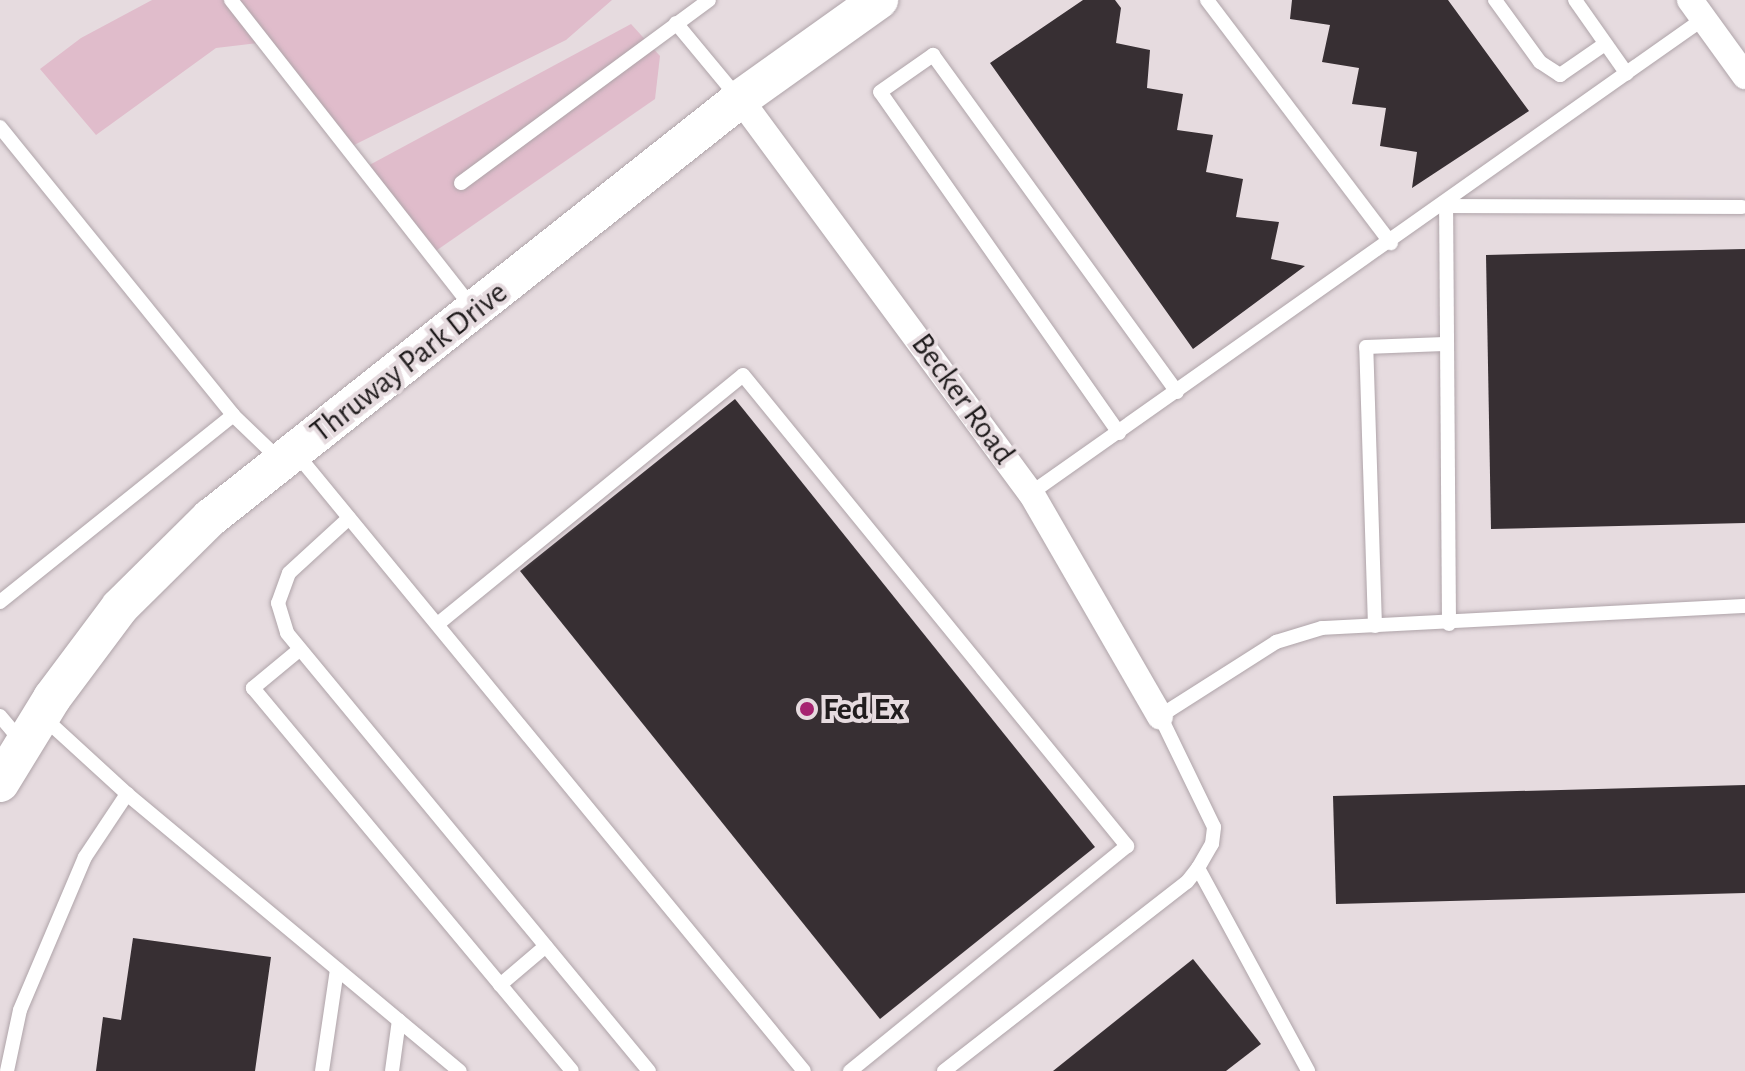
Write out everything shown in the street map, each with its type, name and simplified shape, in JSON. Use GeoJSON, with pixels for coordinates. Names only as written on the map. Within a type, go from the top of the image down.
{"type":"FeatureCollection","features":[{"type":"Feature","properties":{"kind":"main road","name":"Thruway Park Drive"},"geometry":{"type":"LineString","coordinates":[[0,783],[33,730],[120,607],[161,562],[288,457],[740,99],[879,0]]}},
{"type":"Feature","properties":{"kind":"street"},"geometry":{"type":"LineString","coordinates":[[1696,9],[1745,76]]}},
{"type":"Feature","properties":{"kind":"street","name":"Becker Road"},"geometry":{"type":"LineString","coordinates":[[740,99],[1031,493],[1160,716]]}},
{"type":"Feature","properties":{"kind":"lane"},"geometry":{"type":"LineString","coordinates":[[231,0],[475,310]]}},
{"type":"Feature","properties":{"kind":"lane"},"geometry":{"type":"LineString","coordinates":[[461,183],[709,0]]}},
{"type":"Feature","properties":{"kind":"lane"},"geometry":{"type":"LineString","coordinates":[[1207,0],[1391,243]]}},
{"type":"Feature","properties":{"kind":"lane"},"geometry":{"type":"LineString","coordinates":[[1495,0],[1540,62],[1560,75],[1605,44]]}},
{"type":"Feature","properties":{"kind":"lane"},"geometry":{"type":"LineString","coordinates":[[1575,0],[1627,74]]}},
{"type":"Feature","properties":{"kind":"lane"},"geometry":{"type":"LineString","coordinates":[[1031,493],[1446,206],[1627,74],[1696,9]]}},
{"type":"Feature","properties":{"kind":"lane"},"geometry":{"type":"LineString","coordinates":[[676,23],[740,99]]}},
{"type":"Feature","properties":{"kind":"lane"},"geometry":{"type":"LineString","coordinates":[[1119,433],[880,92],[901,77],[933,55],[1177,392]]}},
{"type":"Feature","properties":{"kind":"lane"},"geometry":{"type":"LineString","coordinates":[[0,127],[233,415],[288,457],[349,518],[439,623],[804,1071]]}},
{"type":"Feature","properties":{"kind":"lane"},"geometry":{"type":"LineString","coordinates":[[1446,206],[1742,207]]}},
{"type":"Feature","properties":{"kind":"lane"},"geometry":{"type":"LineString","coordinates":[[1446,206],[1444,344],[1449,624]]}},
{"type":"Feature","properties":{"kind":"lane"},"geometry":{"type":"LineString","coordinates":[[1375,626],[1366,347],[1444,344]]}},
{"type":"Feature","properties":{"kind":"lane"},"geometry":{"type":"LineString","coordinates":[[439,623],[743,375],[1127,846],[850,1071]]}},
{"type":"Feature","properties":{"kind":"lane"},"geometry":{"type":"LineString","coordinates":[[0,602],[233,415]]}},
{"type":"Feature","properties":{"kind":"lane"},"geometry":{"type":"LineString","coordinates":[[349,518],[289,573],[278,603],[287,633],[649,1071]]}},
{"type":"Feature","properties":{"kind":"lane"},"geometry":{"type":"LineString","coordinates":[[944,1071],[1187,882],[1198,868],[1212,844],[1214,827],[1160,716],[1276,642],[1322,628],[1449,624],[1745,606]]}},
{"type":"Feature","properties":{"kind":"lane"},"geometry":{"type":"LineString","coordinates":[[299,650],[253,688],[572,1071]]}},
{"type":"Feature","properties":{"kind":"lane"},"geometry":{"type":"LineString","coordinates":[[0,716],[33,730],[127,794],[457,1070]]}},
{"type":"Feature","properties":{"kind":"lane"},"geometry":{"type":"LineString","coordinates":[[7,1071],[20,1010],[85,857],[127,794]]}},
{"type":"Feature","properties":{"kind":"lane"},"geometry":{"type":"LineString","coordinates":[[1198,868],[1306,1070]]}},
{"type":"Feature","properties":{"kind":"lane"},"geometry":{"type":"LineString","coordinates":[[500,985],[546,946]]}},
{"type":"Feature","properties":{"kind":"lane"},"geometry":{"type":"LineString","coordinates":[[322,1071],[337,969]]}},
{"type":"Feature","properties":{"kind":"lane"},"geometry":{"type":"LineString","coordinates":[[392,1071],[399,1020]]}},
{"type":"Feature","properties":{"kind":"shaded area"},"geometry":{"type":"Polygon","coordinates":[[[152,0],[612,0],[566,40],[348,148],[258,43],[216,48],[96,135],[40,69],[81,38],[152,0]]]}},
{"type":"Feature","properties":{"kind":"shaded area"},"geometry":{"type":"Polygon","coordinates":[[[631,24],[660,56],[655,99],[427,257],[362,169],[631,24]]]}},
{"type":"Feature","properties":{"kind":"building"},"geometry":{"type":"Polygon","coordinates":[[[1083,0],[1115,0],[1121,8],[1116,43],[1150,50],[1147,88],[1183,94],[1177,130],[1213,135],[1206,172],[1243,179],[1236,217],[1279,222],[1271,259],[1305,266],[1193,349],[990,63],[1083,0]]]}},
{"type":"Feature","properties":{"kind":"building"},"geometry":{"type":"Polygon","coordinates":[[[1292,0],[1448,0],[1529,111],[1412,188],[1417,152],[1380,146],[1386,108],[1352,104],[1359,68],[1322,62],[1330,25],[1290,19],[1292,0]]]}},
{"type":"Feature","properties":{"kind":"building"},"geometry":{"type":"Polygon","coordinates":[[[1745,249],[1745,523],[1491,529],[1486,255],[1745,249]]]}},
{"type":"Feature","properties":{"kind":"building","name":"Fed Ex"},"geometry":{"type":"Polygon","coordinates":[[[735,399],[1095,847],[880,1019],[520,571],[735,399]]]}},
{"type":"Feature","properties":{"kind":"building"},"geometry":{"type":"Polygon","coordinates":[[[1745,785],[1745,893],[1336,904],[1333,796],[1745,785]]]}},
{"type":"Feature","properties":{"kind":"building"},"geometry":{"type":"Polygon","coordinates":[[[133,938],[271,957],[255,1071],[96,1071],[103,1017],[121,1020],[133,938]]]}},
{"type":"Feature","properties":{"kind":"building"},"geometry":{"type":"Polygon","coordinates":[[[1193,959],[1261,1044],[1226,1071],[1053,1071],[1193,959]]]}},
{"type":"Feature","properties":{"kind":"place","name":"Fed Ex"},"geometry":{"type":"Point","coordinates":[807,709]}}]}
